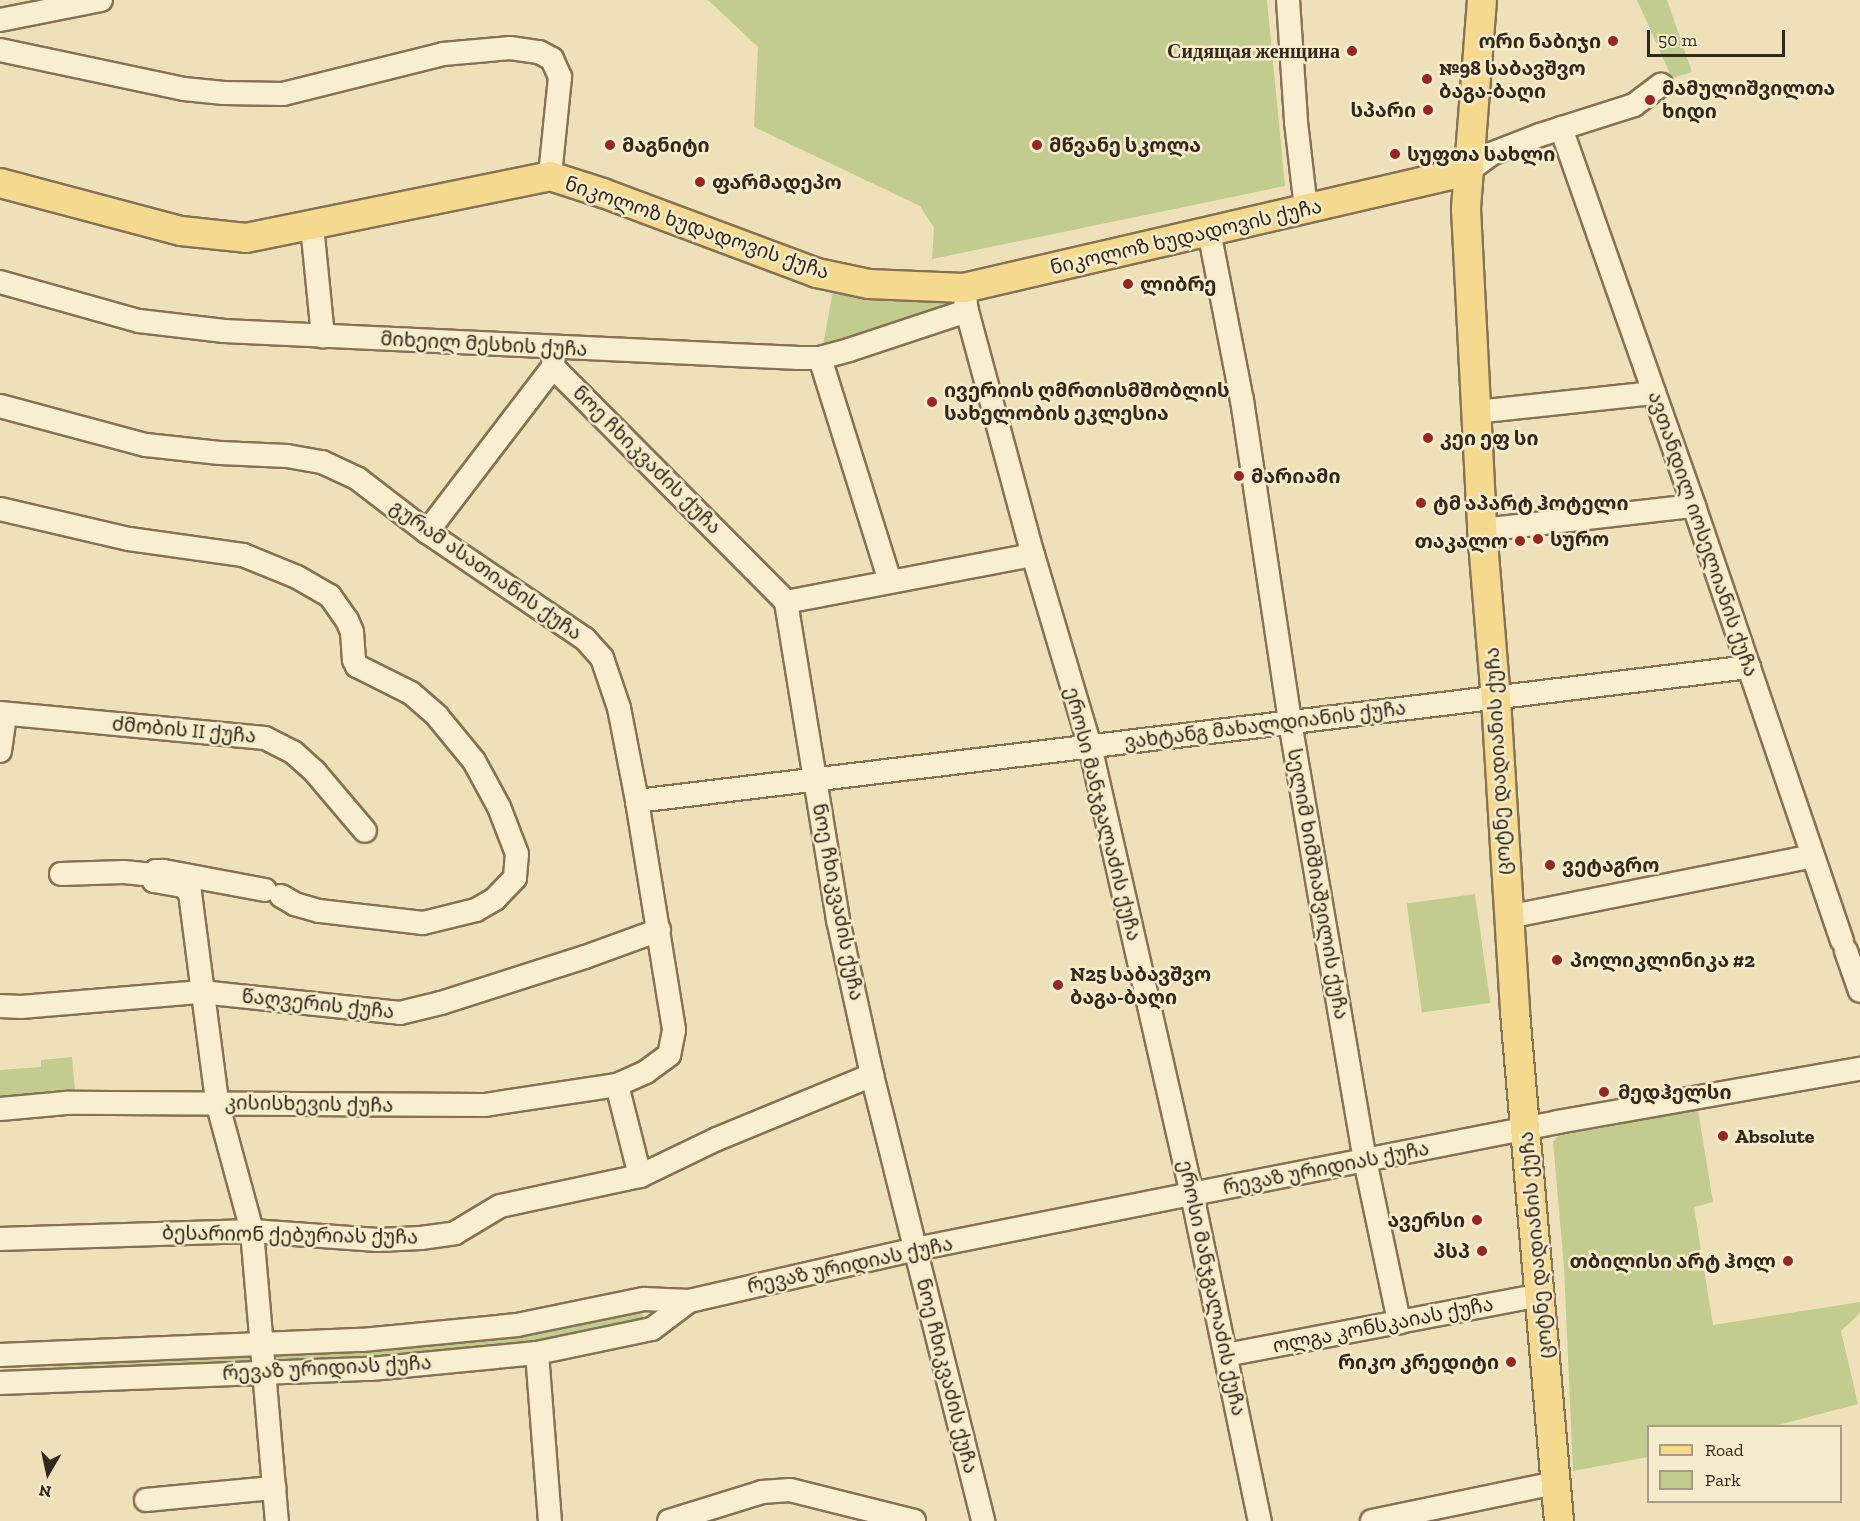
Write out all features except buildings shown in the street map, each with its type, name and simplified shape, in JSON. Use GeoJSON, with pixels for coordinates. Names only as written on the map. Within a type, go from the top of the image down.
{"type":"FeatureCollection","features":[{"type":"Feature","properties":{"kind":"main road","name":"ცოტნე დადიანის ქუჩა"},"geometry":{"type":"LineString","coordinates":[[1482,0],[1466,209],[1476,412],[1482,530],[1496,699],[1508,917],[1559,1521]]}},
{"type":"Feature","properties":{"kind":"main road","name":"ნიკოლოზ ხუდადოვის ქუჩა"},"geometry":{"type":"LineString","coordinates":[[0,183],[170,228],[213,236],[246,238],[550,176],[603,193],[817,273],[869,284],[965,299],[1209,231],[1468,171]]}},
{"type":"Feature","properties":{"kind":"street"},"geometry":{"type":"LineString","coordinates":[[0,20],[101,0]]}},
{"type":"Feature","properties":{"kind":"street"},"geometry":{"type":"LineString","coordinates":[[1288,0],[1296,122],[1306,209]]}},
{"type":"Feature","properties":{"kind":"street"},"geometry":{"type":"LineString","coordinates":[[0,34],[49,61]]}},
{"type":"Feature","properties":{"kind":"street"},"geometry":{"type":"LineString","coordinates":[[0,50],[183,88],[224,93],[283,94],[443,54],[510,48],[539,52],[552,58],[560,77],[550,176]]}},
{"type":"Feature","properties":{"kind":"street","name":"ნიკოლოზ ხუდადოვის ქუჩა"},"geometry":{"type":"LineString","coordinates":[[1468,171],[1491,154],[1561,128],[1634,105],[1661,85]]}},
{"type":"Feature","properties":{"kind":"street","name":"ავთანდილ იოსელიანის ქუჩა"},"geometry":{"type":"LineString","coordinates":[[1561,128],[1694,506],[1860,991]]}},
{"type":"Feature","properties":{"kind":"street"},"geometry":{"type":"LineString","coordinates":[[312,226],[323,336]]}},
{"type":"Feature","properties":{"kind":"street","name":"სელიმ ხიმშიაშვილის ქუჩა"},"geometry":{"type":"LineString","coordinates":[[1209,231],[1242,400],[1290,722],[1365,1160],[1399,1322]]}},
{"type":"Feature","properties":{"kind":"street","name":"მიხეილ მესხის ქუჩა"},"geometry":{"type":"LineString","coordinates":[[0,282],[139,321],[224,331],[323,336],[553,357],[820,358],[965,299]]}},
{"type":"Feature","properties":{"kind":"street","name":"ეროსი მანჯგალაძის ქუჩა"},"geometry":{"type":"LineString","coordinates":[[965,299],[1033,555],[1090,746],[1192,1194],[1260,1521]]}},
{"type":"Feature","properties":{"kind":"street"},"geometry":{"type":"LineString","coordinates":[[427,532],[553,357]]}},
{"type":"Feature","properties":{"kind":"street","name":"ნოე ჩხიკვაძის ქუჩა"},"geometry":{"type":"LineString","coordinates":[[553,357],[786,602],[838,920],[872,1074],[983,1521]]}},
{"type":"Feature","properties":{"kind":"street"},"geometry":{"type":"LineString","coordinates":[[820,358],[890,581]]}},
{"type":"Feature","properties":{"kind":"street"},"geometry":{"type":"LineString","coordinates":[[1476,412],[1654,393]]}},
{"type":"Feature","properties":{"kind":"street","name":"გურამ ასათიანის ქუჩა"},"geometry":{"type":"LineString","coordinates":[[0,406],[146,446],[287,456],[322,462],[358,479],[427,532],[585,639],[602,658],[619,708],[638,801],[674,1030],[669,1055],[645,1072],[617,1085]]}},
{"type":"Feature","properties":{"kind":"street"},"geometry":{"type":"LineString","coordinates":[[1482,530],[1694,506]]}},
{"type":"Feature","properties":{"kind":"street"},"geometry":{"type":"LineString","coordinates":[[0,509],[129,539],[243,555],[297,576],[330,596],[347,620],[352,632],[354,660],[357,666],[411,693],[437,716],[474,761],[499,807],[517,854],[515,878],[495,899],[476,910],[423,923],[319,911],[295,904],[273,893],[163,871],[156,871],[153,875]]}},
{"type":"Feature","properties":{"kind":"street"},"geometry":{"type":"LineString","coordinates":[[786,602],[1033,555]]}},
{"type":"Feature","properties":{"kind":"street","name":"ვახტანგ მახალდიანის ქუჩა"},"geometry":{"type":"LineString","coordinates":[[638,801],[1749,667]]}},
{"type":"Feature","properties":{"kind":"street"},"geometry":{"type":"LineString","coordinates":[[0,751],[2,714]]}},
{"type":"Feature","properties":{"kind":"street","name":"ძმობის II ქუჩა"},"geometry":{"type":"LineString","coordinates":[[2,714],[265,738],[293,752],[315,772],[365,831]]}},
{"type":"Feature","properties":{"kind":"street"},"geometry":{"type":"LineString","coordinates":[[1508,917],[1812,856]]}},
{"type":"Feature","properties":{"kind":"street"},"geometry":{"type":"LineString","coordinates":[[61,874],[124,872],[153,875]]}},
{"type":"Feature","properties":{"kind":"street"},"geometry":{"type":"LineString","coordinates":[[153,875],[154,881],[183,886],[190,893],[217,1102],[252,1231],[277,1521]]}},
{"type":"Feature","properties":{"kind":"street","name":"წაღვერის ქუჩა"},"geometry":{"type":"LineString","coordinates":[[0,1006],[21,1007],[201,992],[400,1013],[441,1003],[585,957],[659,930]]}},
{"type":"Feature","properties":{"kind":"street","name":"რევაზ ურიდიას ქუჩა"},"geometry":{"type":"LineString","coordinates":[[0,1355],[362,1340],[517,1325],[644,1299],[689,1301],[916,1249],[1192,1194],[1526,1129],[1860,1070]]}},
{"type":"Feature","properties":{"kind":"street","name":"ბესარიონ ქებურიას ქუჩა"},"geometry":{"type":"LineString","coordinates":[[0,1239],[252,1231],[378,1240],[421,1238],[455,1233],[500,1206],[640,1176],[717,1139],[872,1074]]}},
{"type":"Feature","properties":{"kind":"street"},"geometry":{"type":"LineString","coordinates":[[617,1085],[640,1176]]}},
{"type":"Feature","properties":{"kind":"street","name":"კისისხევის ქუჩა"},"geometry":{"type":"LineString","coordinates":[[0,1109],[66,1103],[484,1105],[617,1085]]}},
{"type":"Feature","properties":{"kind":"street","name":"ოლგა კონსკაიას ქუჩა"},"geometry":{"type":"LineString","coordinates":[[1226,1355],[1540,1295]]}},
{"type":"Feature","properties":{"kind":"street"},"geometry":{"type":"LineString","coordinates":[[644,1299],[652,1329]]}},
{"type":"Feature","properties":{"kind":"street","name":"რევაზ ურიდიას ქუჩა"},"geometry":{"type":"LineString","coordinates":[[0,1383],[371,1369],[537,1353],[652,1329],[689,1301]]}},
{"type":"Feature","properties":{"kind":"street"},"geometry":{"type":"LineString","coordinates":[[537,1353],[550,1521]]}},
{"type":"Feature","properties":{"kind":"street"},"geometry":{"type":"LineString","coordinates":[[1372,1521],[1555,1483]]}},
{"type":"Feature","properties":{"kind":"street"},"geometry":{"type":"LineString","coordinates":[[146,1500],[273,1488]]}},
{"type":"Feature","properties":{"kind":"street"},"geometry":{"type":"LineString","coordinates":[[669,1521],[762,1492],[790,1490],[914,1521]]}},
{"type":"Feature","properties":{"kind":"green space","name":"მწვანე სკოლა"},"geometry":{"type":"Polygon","coordinates":[[[708,0],[1267,0],[1285,186],[932,259],[934,228],[920,206],[754,127],[758,47],[708,0]]]}},
{"type":"Feature","properties":{"kind":"green space"},"geometry":{"type":"Polygon","coordinates":[[[1637,0],[1667,0],[1692,72],[1672,78],[1637,0]]]}},
{"type":"Feature","properties":{"kind":"green space"},"geometry":{"type":"Polygon","coordinates":[[[834,285],[941,293],[943,313],[823,345],[834,285]]]}},
{"type":"Feature","properties":{"kind":"green space"},"geometry":{"type":"Polygon","coordinates":[[[1475,894],[1490,1003],[1422,1013],[1407,904],[1475,894]]]}},
{"type":"Feature","properties":{"kind":"green space"},"geometry":{"type":"Polygon","coordinates":[[[72,1057],[75,1090],[0,1097],[0,1070],[41,1067],[41,1060],[72,1057]]]}},
{"type":"Feature","properties":{"kind":"green space"},"geometry":{"type":"Polygon","coordinates":[[[1698,1110],[1713,1202],[1694,1207],[1713,1325],[1860,1302],[1860,1313],[1841,1331],[1858,1404],[1778,1425],[1647,1425],[1647,1457],[1573,1471],[1564,1267],[1553,1142],[1558,1136],[1698,1110]]]}},
{"type":"Feature","properties":{"kind":"green space"},"geometry":{"type":"Polygon","coordinates":[[[641,1306],[645,1325],[523,1348],[270,1366],[269,1350],[641,1306]]]}},
{"type":"Feature","properties":{"kind":"green space"},"geometry":{"type":"Polygon","coordinates":[[[257,1352],[258,1367],[2,1385],[1,1370],[257,1352]]]}},
{"type":"Feature","properties":{"kind":"place","name":"ორი ნაბიჯი"},"geometry":{"type":"Point","coordinates":[1613,41]}},
{"type":"Feature","properties":{"kind":"place","name":"Сидящая женщина"},"geometry":{"type":"Point","coordinates":[1352,51]}},
{"type":"Feature","properties":{"kind":"place","name":"№98 საბავშვო ბაგა-ბაღი"},"geometry":{"type":"Point","coordinates":[1427,79]}},
{"type":"Feature","properties":{"kind":"place","name":"მამულიშვილთა ხიდი"},"geometry":{"type":"Point","coordinates":[1650,100]}},
{"type":"Feature","properties":{"kind":"place","name":"სპარი"},"geometry":{"type":"Point","coordinates":[1428,110]}},
{"type":"Feature","properties":{"kind":"place","name":"მაგნიტი"},"geometry":{"type":"Point","coordinates":[610,145]}},
{"type":"Feature","properties":{"kind":"place","name":"მწვანე სკოლა"},"geometry":{"type":"Point","coordinates":[1037,145]}},
{"type":"Feature","properties":{"kind":"place","name":"სუფთა სახლი"},"geometry":{"type":"Point","coordinates":[1395,154]}},
{"type":"Feature","properties":{"kind":"place","name":"ფარმადეპო"},"geometry":{"type":"Point","coordinates":[700,182]}},
{"type":"Feature","properties":{"kind":"place","name":"ლიბრე"},"geometry":{"type":"Point","coordinates":[1128,284]}},
{"type":"Feature","properties":{"kind":"place","name":"ივერიის ღმრთისმშობლის სახელობის ეკლესია"},"geometry":{"type":"Point","coordinates":[932,402]}},
{"type":"Feature","properties":{"kind":"place","name":"კეი ეფ სი"},"geometry":{"type":"Point","coordinates":[1428,438]}},
{"type":"Feature","properties":{"kind":"place","name":"მარიამი"},"geometry":{"type":"Point","coordinates":[1239,476]}},
{"type":"Feature","properties":{"kind":"place","name":"ტმ აპარტ ჰოტელი"},"geometry":{"type":"Point","coordinates":[1421,503]}},
{"type":"Feature","properties":{"kind":"place","name":"სურო"},"geometry":{"type":"Point","coordinates":[1538,539]}},
{"type":"Feature","properties":{"kind":"place","name":"თაკალო"},"geometry":{"type":"Point","coordinates":[1520,541]}},
{"type":"Feature","properties":{"kind":"place","name":"ვეტაგრო"},"geometry":{"type":"Point","coordinates":[1550,865]}},
{"type":"Feature","properties":{"kind":"place","name":"პოლიკლინიკა #2"},"geometry":{"type":"Point","coordinates":[1557,960]}},
{"type":"Feature","properties":{"kind":"place","name":"N25 საბავშვო ბაგა-ბაღი"},"geometry":{"type":"Point","coordinates":[1058,985]}},
{"type":"Feature","properties":{"kind":"place","name":"მედჰელსი"},"geometry":{"type":"Point","coordinates":[1604,1092]}},
{"type":"Feature","properties":{"kind":"place","name":"Absolute"},"geometry":{"type":"Point","coordinates":[1723,1136]}},
{"type":"Feature","properties":{"kind":"place","name":"ავერსი"},"geometry":{"type":"Point","coordinates":[1477,1220]}},
{"type":"Feature","properties":{"kind":"place","name":"პსპ"},"geometry":{"type":"Point","coordinates":[1482,1251]}},
{"type":"Feature","properties":{"kind":"place","name":"თბილისი არტ ჰოლ"},"geometry":{"type":"Point","coordinates":[1788,1261]}},
{"type":"Feature","properties":{"kind":"place","name":"რიკო კრედიტი"},"geometry":{"type":"Point","coordinates":[1511,1362]}}]}
